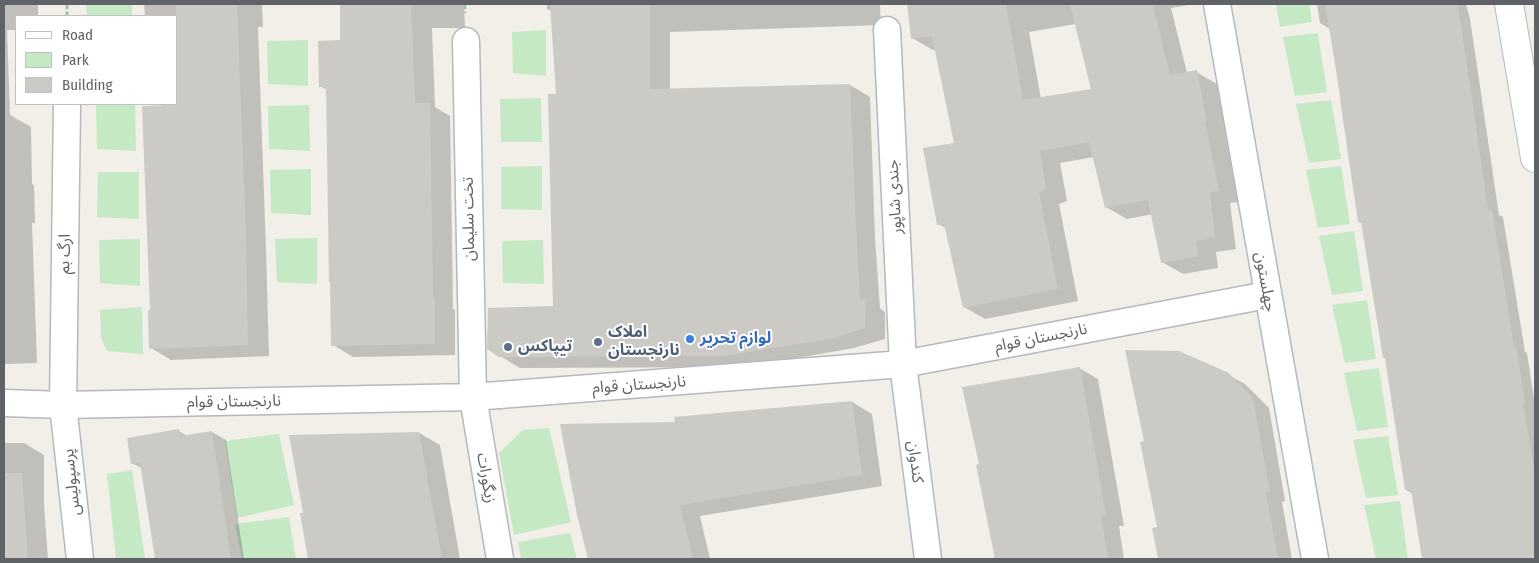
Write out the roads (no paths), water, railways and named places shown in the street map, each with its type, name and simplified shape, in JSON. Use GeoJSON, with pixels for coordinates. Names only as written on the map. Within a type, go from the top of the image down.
{"type":"FeatureCollection","features":[{"type":"Feature","properties":{"kind":"main road"},"geometry":{"type":"LineString","coordinates":[[1509,4],[1535,158]]}},
{"type":"Feature","properties":{"kind":"street","name":"چهلستون"},"geometry":{"type":"LineString","coordinates":[[1217,4],[1315,559]]}},
{"type":"Feature","properties":{"kind":"street","name":"جندی شاپور"},"geometry":{"type":"LineString","coordinates":[[887,30],[902,364]]}},
{"type":"Feature","properties":{"kind":"street","name":"تخت سلیمان"},"geometry":{"type":"LineString","coordinates":[[466,42],[473,397]]}},
{"type":"Feature","properties":{"kind":"street","name":"ارگ بم"},"geometry":{"type":"LineString","coordinates":[[64,405],[67,105]]}},
{"type":"Feature","properties":{"kind":"street","name":"نارنجستان قوام"},"geometry":{"type":"LineString","coordinates":[[4,403],[64,405],[473,397],[902,364],[1267,295]]}},
{"type":"Feature","properties":{"kind":"street","name":"کندوان"},"geometry":{"type":"LineString","coordinates":[[902,364],[928,559]]}},
{"type":"Feature","properties":{"kind":"street","name":"زیگورات"},"geometry":{"type":"LineString","coordinates":[[473,397],[500,559]]}},
{"type":"Feature","properties":{"kind":"street","name":"پرسپولیس"},"geometry":{"type":"LineString","coordinates":[[64,405],[80,559]]}},
{"type":"Feature","properties":{"kind":"place","name":"لوازم تحریر"},"geometry":{"type":"Point","coordinates":[690,339]}},
{"type":"Feature","properties":{"kind":"place","name":"املاک نارنجستان"},"geometry":{"type":"Point","coordinates":[598,342]}},
{"type":"Feature","properties":{"kind":"place","name":"تیپاکس"},"geometry":{"type":"Point","coordinates":[508,347]}}]}
